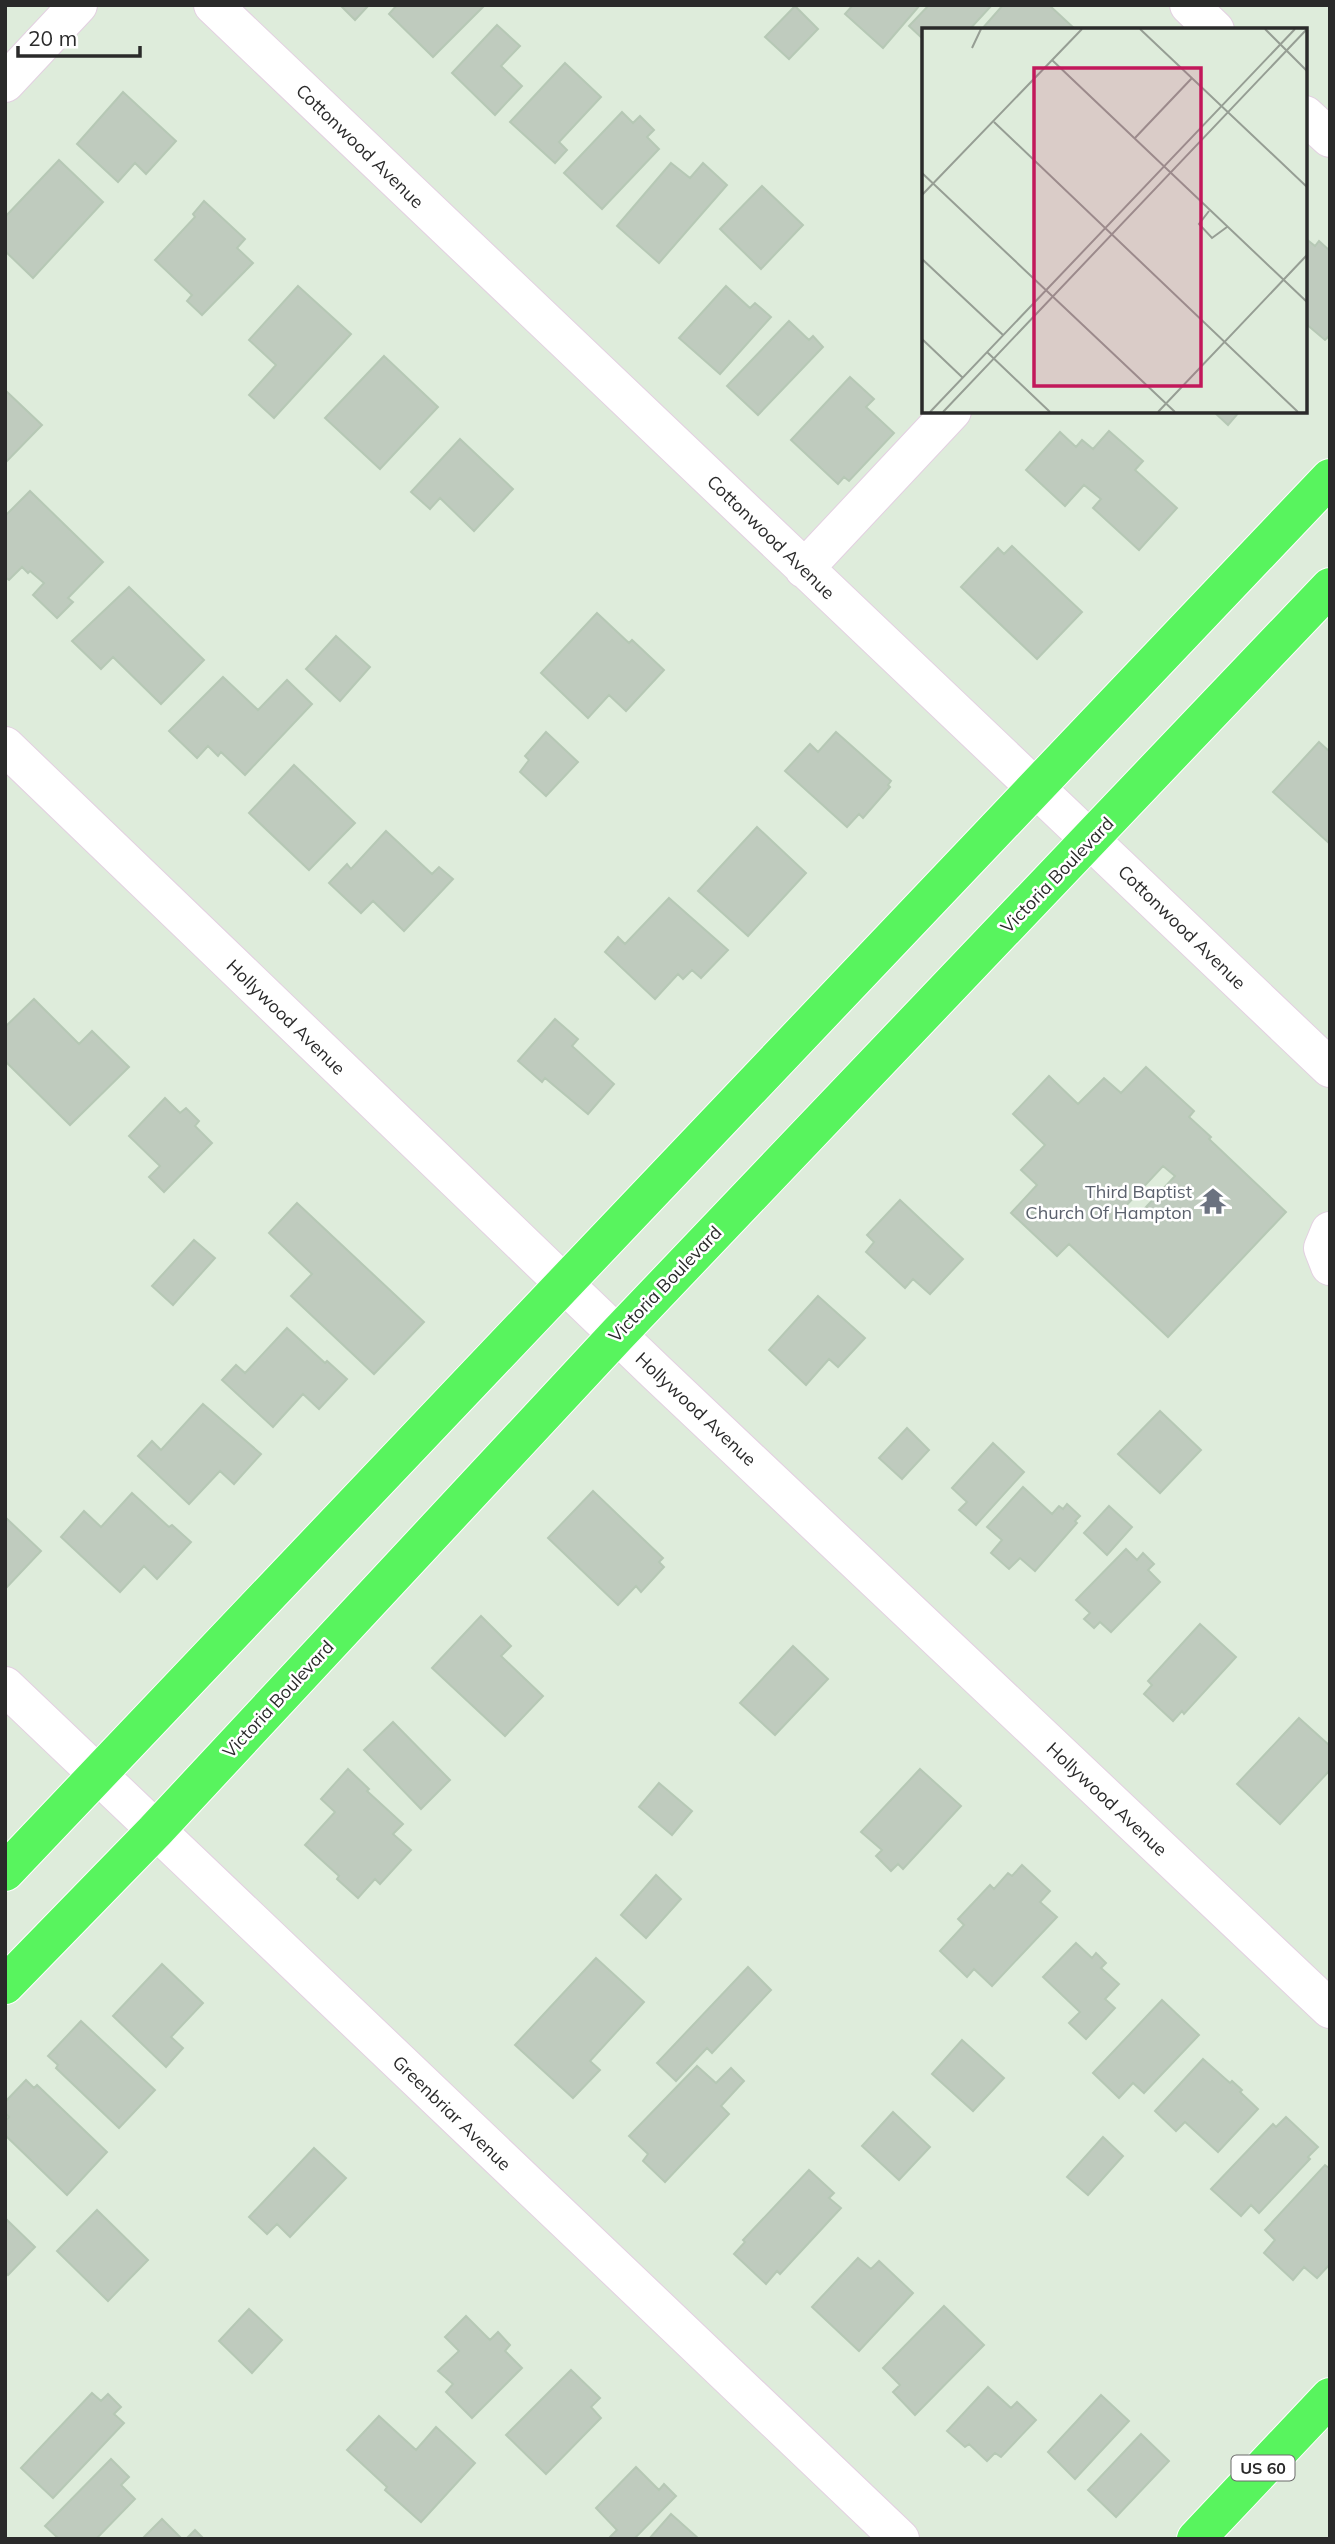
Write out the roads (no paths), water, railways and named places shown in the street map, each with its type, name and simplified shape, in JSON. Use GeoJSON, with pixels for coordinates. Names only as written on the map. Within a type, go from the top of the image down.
{"type":"FeatureCollection","features":[{"type":"Feature","properties":{"kind":"main road"},"geometry":{"type":"LineString","coordinates":[[5,1872],[1330,478]]}},
{"type":"Feature","properties":{"kind":"main road","name":"Victoria Boulevard"},"geometry":{"type":"LineString","coordinates":[[5,1985],[155,1831],[617,1335],[1330,587]]}},
{"type":"Feature","properties":{"kind":"main road","name":"US 60"},"geometry":{"type":"LineString","coordinates":[[1196,2539],[1330,2397]]}},
{"type":"Feature","properties":{"kind":"street"},"geometry":{"type":"LineString","coordinates":[[5,83],[78,5]]}},
{"type":"Feature","properties":{"kind":"street","name":"Cottonwood Avenue"},"geometry":{"type":"LineString","coordinates":[[213,5],[1330,1068]]}},
{"type":"Feature","properties":{"kind":"street"},"geometry":{"type":"LineString","coordinates":[[1189,5],[1213,28]]}},
{"type":"Feature","properties":{"kind":"street"},"geometry":{"type":"LineString","coordinates":[[1307,117],[1330,138]]}},
{"type":"Feature","properties":{"kind":"street"},"geometry":{"type":"LineString","coordinates":[[804,569],[950,413]]}},
{"type":"Feature","properties":{"kind":"street","name":"Hollywood Avenue"},"geometry":{"type":"LineString","coordinates":[[5,746],[617,1335],[1330,2009]]}},
{"type":"Feature","properties":{"kind":"street"},"geometry":{"type":"LineString","coordinates":[[1330,1231],[1323,1248],[1330,1266]]}},
{"type":"Feature","properties":{"kind":"street","name":"Greenbriar Avenue"},"geometry":{"type":"LineString","coordinates":[[5,1686],[900,2539]]}},
{"type":"Feature","properties":{"kind":"place","name":"Third Baptist Church Of Hampton"},"geometry":{"type":"Point","coordinates":[1213,1201]}}]}
